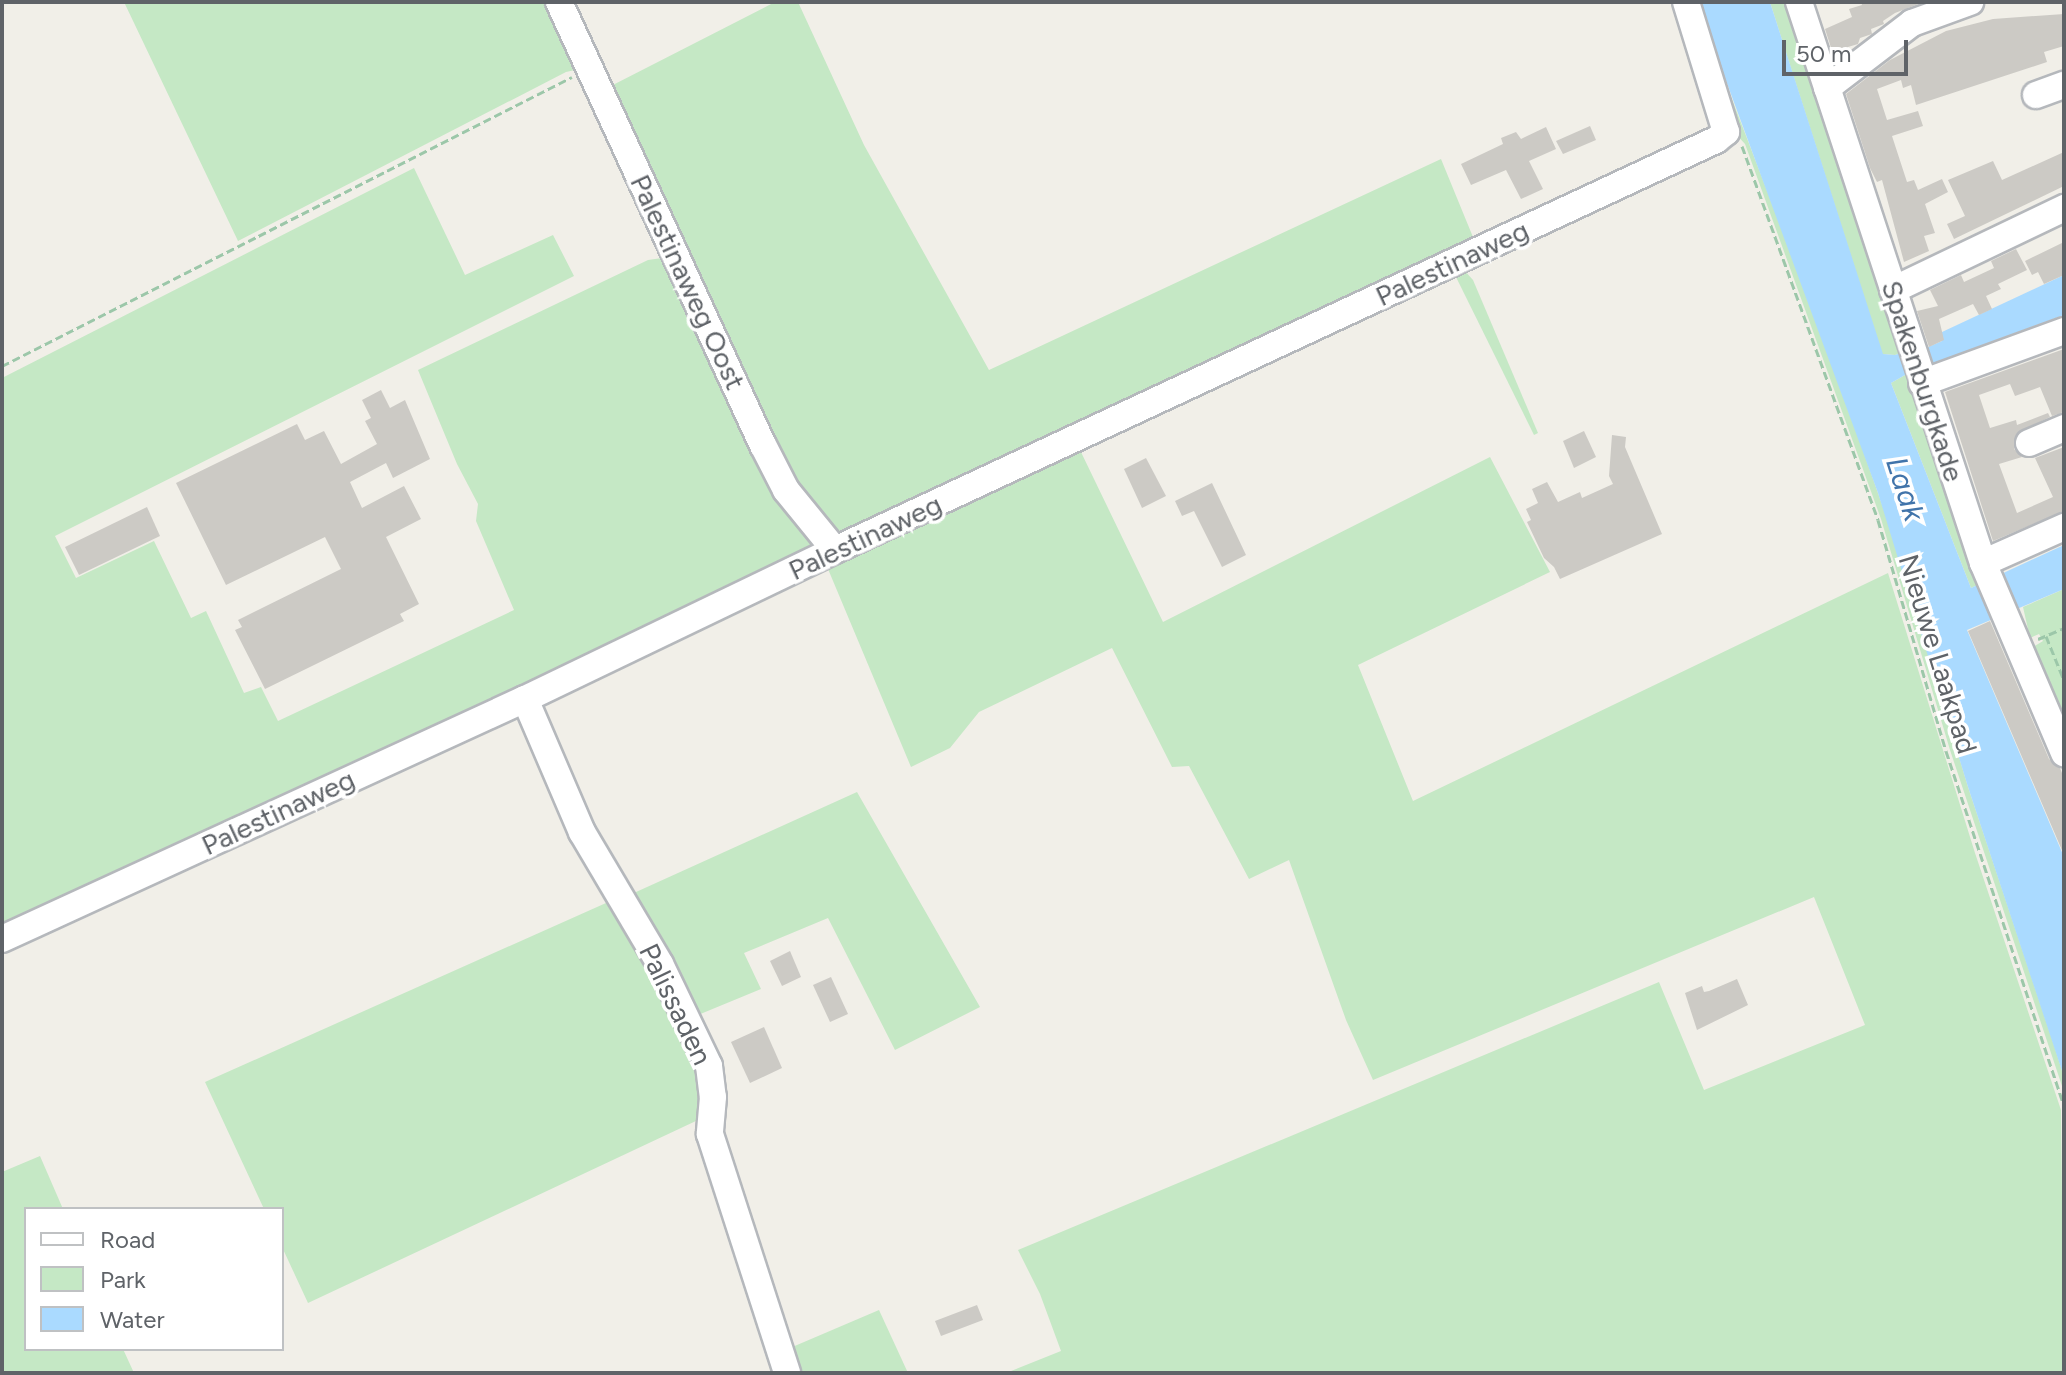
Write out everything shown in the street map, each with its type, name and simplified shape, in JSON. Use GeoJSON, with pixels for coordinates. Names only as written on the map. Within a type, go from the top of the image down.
{"type":"FeatureCollection","features":[{"type":"Feature","properties":{"kind":"street","name":"Palestinaweg Oost"},"geometry":{"type":"LineString","coordinates":[[559,2],[763,445],[786,490],[835,550]]}},
{"type":"Feature","properties":{"kind":"street"},"geometry":{"type":"LineString","coordinates":[[1686,2],[1726,132]]}},
{"type":"Feature","properties":{"kind":"street","name":"Spakenburgkade"},"geometry":{"type":"LineString","coordinates":[[1799,2],[1986,571],[2064,753]]}},
{"type":"Feature","properties":{"kind":"street"},"geometry":{"type":"LineString","coordinates":[[1827,88],[1912,23],[1970,2]]}},
{"type":"Feature","properties":{"kind":"street"},"geometry":{"type":"LineString","coordinates":[[2036,95],[2064,85]]}},
{"type":"Feature","properties":{"kind":"street","name":"Palestinaweg"},"geometry":{"type":"LineString","coordinates":[[2,939],[525,699],[835,550],[1716,140],[1726,132]]}},
{"type":"Feature","properties":{"kind":"street"},"geometry":{"type":"LineString","coordinates":[[1893,290],[2064,208]]}},
{"type":"Feature","properties":{"kind":"street"},"geometry":{"type":"LineString","coordinates":[[1922,383],[2064,331]]}},
{"type":"Feature","properties":{"kind":"street"},"geometry":{"type":"LineString","coordinates":[[2029,443],[2064,428]]}},
{"type":"Feature","properties":{"kind":"street"},"geometry":{"type":"LineString","coordinates":[[1986,571],[2064,527]]}},
{"type":"Feature","properties":{"kind":"street","name":"Palissaden"},"geometry":{"type":"LineString","coordinates":[[525,699],[582,832],[660,964],[709,1066],[713,1097],[710,1134],[787,1373]]}},
{"type":"Feature","properties":{"kind":"path"},"geometry":{"type":"LineString","coordinates":[[2,366],[568,78],[591,74]]}},
{"type":"Feature","properties":{"kind":"path","name":"Nieuwe Laakpad"},"geometry":{"type":"LineString","coordinates":[[1726,132],[1741,146],[1873,506],[1946,751],[2064,1105]]}},
{"type":"Feature","properties":{"kind":"path"},"geometry":{"type":"LineString","coordinates":[[2020,647],[2064,628]]}},
{"type":"Feature","properties":{"kind":"path"},"geometry":{"type":"LineString","coordinates":[[2046,636],[2064,680]]}},
{"type":"Feature","properties":{"kind":"green space"},"geometry":{"type":"Polygon","coordinates":[[[124,2],[554,2],[584,68],[566,72],[238,241],[124,2]]]}},
{"type":"Feature","properties":{"kind":"green space"},"geometry":{"type":"Polygon","coordinates":[[[775,2],[798,2],[864,145],[989,370],[1441,159],[1475,242],[844,532],[833,529],[801,501],[605,89],[775,2]]]}},
{"type":"Feature","properties":{"kind":"green space"},"geometry":{"type":"Polygon","coordinates":[[[1770,2],[1792,2],[1906,351],[1895,355],[1882,354],[1770,2]]]}},
{"type":"Feature","properties":{"kind":"green space"},"geometry":{"type":"Polygon","coordinates":[[[1712,47],[1822,334],[1891,530],[1968,787],[2064,1077],[2064,1092],[1950,750],[1881,519],[1745,144],[1734,132],[1712,47]]]}},
{"type":"Feature","properties":{"kind":"green space"},"geometry":{"type":"Polygon","coordinates":[[[414,168],[465,275],[553,235],[574,276],[55,536],[76,578],[154,541],[191,618],[206,611],[244,693],[261,687],[278,721],[514,610],[476,521],[478,504],[457,464],[418,370],[648,260],[662,258],[669,262],[813,544],[810,551],[548,677],[2,930],[2,378],[414,168]]]}},
{"type":"Feature","properties":{"kind":"green space"},"geometry":{"type":"Polygon","coordinates":[[[1464,270],[1473,280],[1538,433],[1534,435],[1455,275],[1464,270]]]}},
{"type":"Feature","properties":{"kind":"green space"},"geometry":{"type":"Polygon","coordinates":[[[1912,371],[1982,583],[1971,588],[1891,383],[1912,371]]]}},
{"type":"Feature","properties":{"kind":"green space"},"geometry":{"type":"Polygon","coordinates":[[[1080,450],[1163,622],[1490,457],[1550,572],[1358,665],[1413,801],[1888,573],[1975,853],[2061,1110],[2064,1373],[1006,1373],[1061,1351],[1040,1294],[1018,1250],[1659,982],[1704,1090],[1865,1025],[1814,897],[1373,1080],[1346,1020],[1289,860],[1249,879],[1189,766],[1172,767],[1112,648],[979,712],[950,748],[911,767],[828,569],[1080,450]]]}},
{"type":"Feature","properties":{"kind":"green space"},"geometry":{"type":"Polygon","coordinates":[[[2064,589],[2064,720],[2033,647],[2043,641],[2039,634],[2030,638],[2023,607],[2064,589]]]}},
{"type":"Feature","properties":{"kind":"green space"},"geometry":{"type":"Polygon","coordinates":[[[857,792],[980,1007],[895,1050],[828,918],[744,953],[761,989],[698,1015],[625,897],[857,792]]]}},
{"type":"Feature","properties":{"kind":"green space"},"geometry":{"type":"Polygon","coordinates":[[[606,903],[679,1013],[708,1103],[698,1120],[308,1303],[284,1251],[284,1207],[263,1207],[205,1082],[606,903]]]}},
{"type":"Feature","properties":{"kind":"green space"},"geometry":{"type":"Polygon","coordinates":[[[40,1156],[62,1207],[24,1207],[24,1351],[124,1351],[134,1373],[2,1373],[2,1172],[40,1156]]]}},
{"type":"Feature","properties":{"kind":"green space"},"geometry":{"type":"Polygon","coordinates":[[[879,1310],[908,1373],[798,1373],[790,1348],[879,1310]]]}},
{"type":"Feature","properties":{"kind":"water","name":"Laak"},"geometry":{"type":"Polygon","coordinates":[[[1697,2],[1770,2],[1883,354],[1895,355],[1924,344],[1926,348],[1942,341],[1942,332],[2064,275],[2064,315],[1912,371],[1891,383],[1971,588],[2064,545],[2064,589],[1967,630],[2064,857],[2064,1077],[1968,787],[1878,493],[1697,2]]]}},
{"type":"Feature","properties":{"kind":"building"},"geometry":{"type":"Polygon","coordinates":[[[1861,2],[1921,3],[1895,13],[1883,21],[1884,24],[1871,29],[1872,34],[1848,47],[1846,53],[1834,57],[1825,29],[1852,17],[1849,9],[1862,5],[1861,2]]]}},
{"type":"Feature","properties":{"kind":"building"},"geometry":{"type":"Polygon","coordinates":[[[2064,14],[2064,46],[2044,52],[2047,62],[1916,105],[1911,85],[1903,88],[1901,80],[1877,89],[1887,120],[1918,111],[1923,126],[1892,136],[1907,182],[1914,180],[1918,190],[1942,179],[1948,192],[1925,204],[1935,233],[1924,236],[1929,251],[1904,262],[1882,180],[1877,182],[1870,168],[1846,94],[1890,60],[1946,31],[1993,19],[2064,14]]]}},
{"type":"Feature","properties":{"kind":"building"},"geometry":{"type":"Polygon","coordinates":[[[1590,126],[1596,140],[1563,154],[1556,141],[1590,126]]]}},
{"type":"Feature","properties":{"kind":"building"},"geometry":{"type":"Polygon","coordinates":[[[1546,127],[1556,149],[1529,161],[1543,189],[1521,199],[1506,170],[1471,185],[1461,164],[1503,144],[1501,138],[1516,132],[1521,139],[1546,127]]]}},
{"type":"Feature","properties":{"kind":"building"},"geometry":{"type":"Polygon","coordinates":[[[2064,152],[2064,186],[1954,239],[1947,224],[1965,216],[1948,180],[1993,161],[2002,180],[2064,152]]]}},
{"type":"Feature","properties":{"kind":"building"},"geometry":{"type":"Polygon","coordinates":[[[2064,242],[2064,275],[2044,284],[2038,272],[2032,275],[2025,261],[2064,242]]]}},
{"type":"Feature","properties":{"kind":"building"},"geometry":{"type":"Polygon","coordinates":[[[2016,249],[2027,270],[1998,284],[2001,289],[1986,296],[1992,309],[1979,315],[1973,304],[1939,319],[1944,340],[1929,347],[1917,311],[1938,306],[1930,290],[1961,275],[1964,282],[1994,268],[1991,261],[2016,249]]]}},
{"type":"Feature","properties":{"kind":"building"},"geometry":{"type":"Polygon","coordinates":[[[2064,349],[2064,412],[2052,416],[2040,387],[2015,396],[2010,384],[1979,395],[1990,428],[2016,420],[2017,425],[2048,413],[2050,417],[2017,433],[2014,449],[2022,457],[1999,464],[2017,513],[2053,497],[2035,458],[2064,447],[2064,511],[1993,541],[1945,392],[2064,349]]]}},
{"type":"Feature","properties":{"kind":"building"},"geometry":{"type":"Polygon","coordinates":[[[381,390],[390,408],[405,400],[430,459],[393,478],[386,463],[350,482],[362,508],[404,486],[421,519],[386,537],[419,604],[400,614],[404,621],[265,689],[235,630],[242,627],[238,620],[341,569],[325,537],[226,585],[176,483],[297,424],[305,440],[324,431],[341,464],[377,444],[365,421],[371,418],[362,400],[381,390]]]}},
{"type":"Feature","properties":{"kind":"building"},"geometry":{"type":"Polygon","coordinates":[[[1584,431],[1596,457],[1574,468],[1563,441],[1584,431]]]}},
{"type":"Feature","properties":{"kind":"building"},"geometry":{"type":"Polygon","coordinates":[[[1612,435],[1626,437],[1625,447],[1662,534],[1560,579],[1554,567],[1544,558],[1527,522],[1531,520],[1526,509],[1538,503],[1532,489],[1547,482],[1558,502],[1580,492],[1582,498],[1613,484],[1609,476],[1612,435]]]}},
{"type":"Feature","properties":{"kind":"building"},"geometry":{"type":"Polygon","coordinates":[[[1146,458],[1166,496],[1142,508],[1124,469],[1146,458]]]}},
{"type":"Feature","properties":{"kind":"building"},"geometry":{"type":"Polygon","coordinates":[[[1212,483],[1246,555],[1222,567],[1194,511],[1182,516],[1175,501],[1212,483]]]}},
{"type":"Feature","properties":{"kind":"building"},"geometry":{"type":"Polygon","coordinates":[[[147,507],[160,536],[79,575],[65,547],[147,507]]]}},
{"type":"Feature","properties":{"kind":"building"},"geometry":{"type":"Polygon","coordinates":[[[1990,621],[2049,759],[2060,768],[2064,778],[2064,855],[1968,631],[1990,621]]]}},
{"type":"Feature","properties":{"kind":"building"},"geometry":{"type":"Polygon","coordinates":[[[790,951],[801,977],[782,986],[770,961],[790,951]]]}},
{"type":"Feature","properties":{"kind":"building"},"geometry":{"type":"Polygon","coordinates":[[[831,977],[848,1014],[830,1022],[813,985],[831,977]]]}},
{"type":"Feature","properties":{"kind":"building"},"geometry":{"type":"Polygon","coordinates":[[[1737,979],[1748,1005],[1697,1030],[1685,993],[1702,986],[1704,992],[1709,991],[1737,979]]]}},
{"type":"Feature","properties":{"kind":"building"},"geometry":{"type":"Polygon","coordinates":[[[764,1027],[782,1068],[750,1083],[731,1042],[764,1027]]]}},
{"type":"Feature","properties":{"kind":"building"},"geometry":{"type":"Polygon","coordinates":[[[977,1305],[983,1320],[941,1336],[935,1321],[977,1305]]]}}]}
